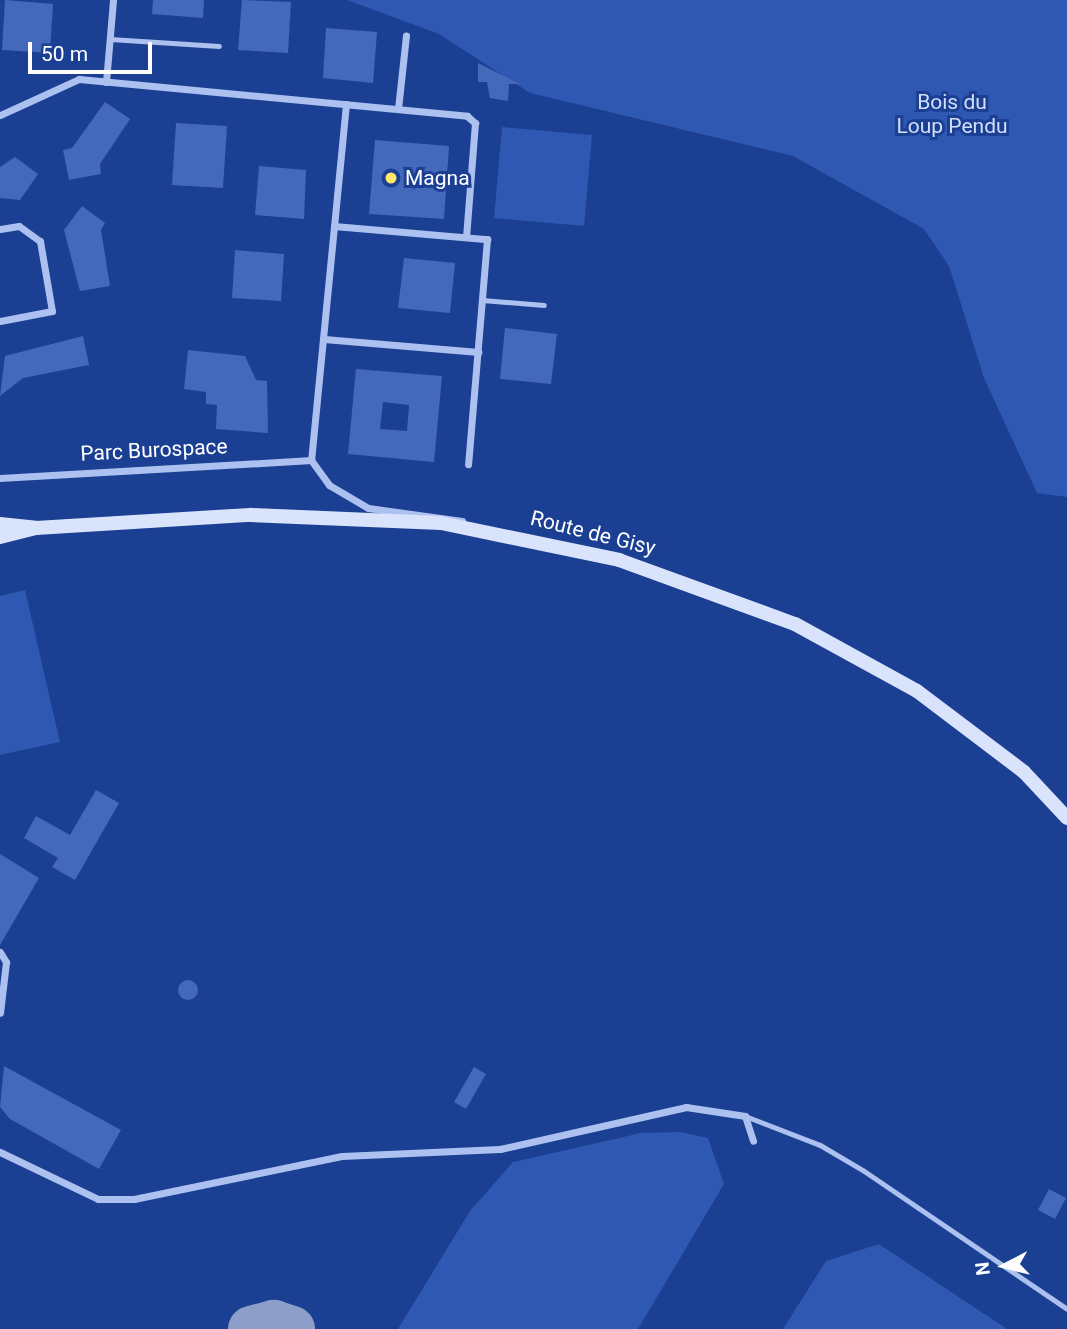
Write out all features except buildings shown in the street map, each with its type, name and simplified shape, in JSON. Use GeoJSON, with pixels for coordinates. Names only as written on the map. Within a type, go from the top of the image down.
{"type":"FeatureCollection","features":[{"type":"Feature","properties":{"kind":"street"},"geometry":{"type":"LineString","coordinates":[[106,82],[113,0]]}},
{"type":"Feature","properties":{"kind":"street"},"geometry":{"type":"LineString","coordinates":[[398,109],[406,35]]}},
{"type":"Feature","properties":{"kind":"street"},"geometry":{"type":"LineString","coordinates":[[0,115],[79,79],[467,116],[475,123],[466,237]]}},
{"type":"Feature","properties":{"kind":"street"},"geometry":{"type":"LineString","coordinates":[[346,104],[311,460],[329,485],[368,508],[449,517],[500,532]]}},
{"type":"Feature","properties":{"kind":"street"},"geometry":{"type":"LineString","coordinates":[[0,229],[19,226],[40,242],[52,311],[0,320]]}},
{"type":"Feature","properties":{"kind":"street"},"geometry":{"type":"LineString","coordinates":[[334,226],[487,239],[468,464]]}},
{"type":"Feature","properties":{"kind":"street"},"geometry":{"type":"LineString","coordinates":[[324,339],[478,352]]}},
{"type":"Feature","properties":{"kind":"street","name":"Parc Burospace"},"geometry":{"type":"LineString","coordinates":[[0,478],[311,460]]}},
{"type":"Feature","properties":{"kind":"street","name":"Route de Gisy"},"geometry":{"type":"LineString","coordinates":[[0,524],[36,528],[251,516],[500,532],[684,579],[795,624],[944,709],[1024,772],[1067,818]]}},
{"type":"Feature","properties":{"kind":"street","name":"Route de Gisy"},"geometry":{"type":"LineString","coordinates":[[0,537],[36,528]]}},
{"type":"Feature","properties":{"kind":"street"},"geometry":{"type":"LineString","coordinates":[[0,952],[6,962],[0,1013]]}},
{"type":"Feature","properties":{"kind":"street"},"geometry":{"type":"LineString","coordinates":[[0,1152],[98,1199],[134,1199],[342,1156],[500,1149],[664,1110],[706,1107],[745,1116],[753,1141]]}},
{"type":"Feature","properties":{"kind":"lane"},"geometry":{"type":"LineString","coordinates":[[110,39],[219,46]]}},
{"type":"Feature","properties":{"kind":"lane"},"geometry":{"type":"LineString","coordinates":[[482,300],[544,305]]}},
{"type":"Feature","properties":{"kind":"lane"},"geometry":{"type":"LineString","coordinates":[[745,1116],[820,1145],[864,1171],[1067,1309]]}},
{"type":"Feature","properties":{"kind":"green space","name":"Bois du Loup Pendu"},"geometry":{"type":"Polygon","coordinates":[[[347,0],[1067,0],[1067,497],[1037,493],[984,378],[949,266],[924,229],[793,156],[530,93],[439,34],[347,0]]]}},
{"type":"Feature","properties":{"kind":"green space"},"geometry":{"type":"Polygon","coordinates":[[[502,127],[592,135],[584,226],[494,218],[502,127]]]}},
{"type":"Feature","properties":{"kind":"green space"},"geometry":{"type":"Polygon","coordinates":[[[25,590],[60,742],[0,755],[0,596],[25,590]]]}},
{"type":"Feature","properties":{"kind":"green space"},"geometry":{"type":"Polygon","coordinates":[[[680,1132],[708,1138],[724,1184],[638,1329],[398,1329],[470,1211],[513,1162],[641,1133],[680,1132]]]}},
{"type":"Feature","properties":{"kind":"green space"},"geometry":{"type":"Polygon","coordinates":[[[879,1244],[1007,1329],[783,1329],[826,1261],[879,1244]]]}},
{"type":"Feature","properties":{"kind":"taxiway"},"geometry":{"type":"LineString","coordinates":[[251,1329],[274,1323],[292,1329]]}},
{"type":"Feature","properties":{"kind":"place","name":"Magna"},"geometry":{"type":"Point","coordinates":[391,178]}}]}
